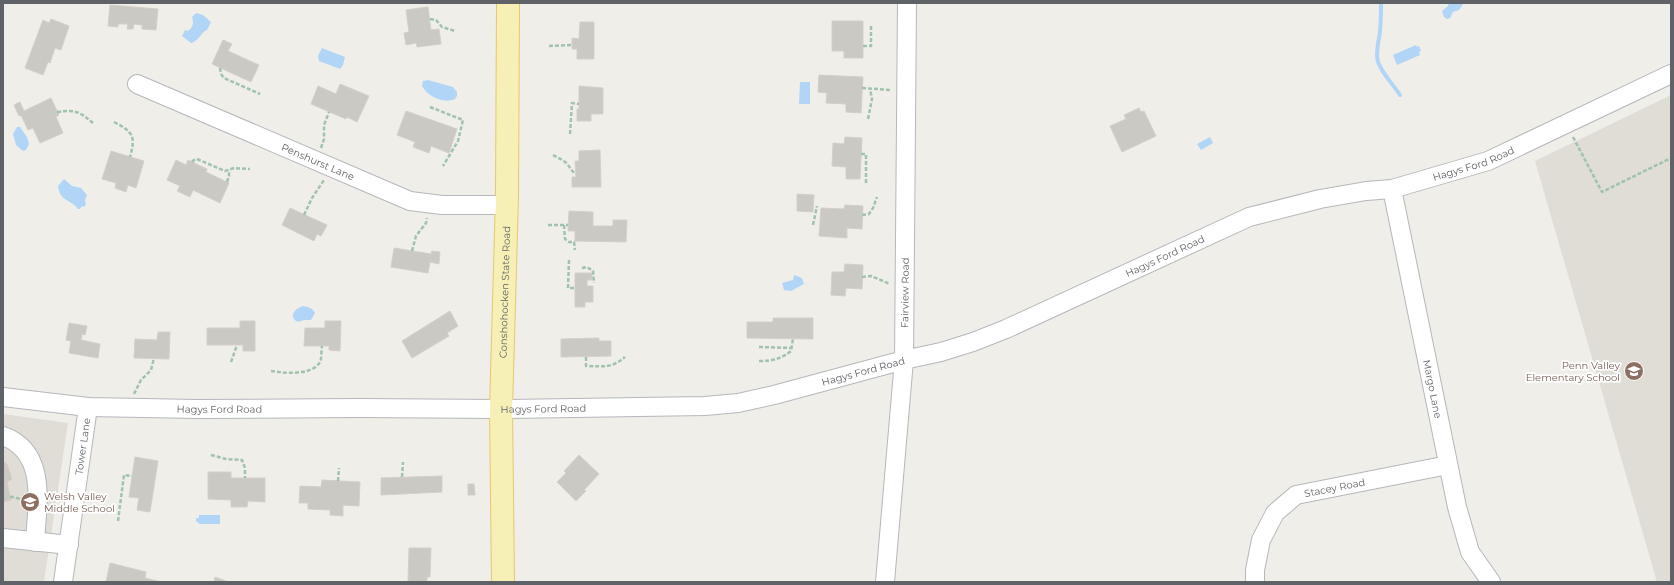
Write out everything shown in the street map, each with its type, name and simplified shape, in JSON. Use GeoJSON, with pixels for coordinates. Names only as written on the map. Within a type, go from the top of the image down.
{"type":"FeatureCollection","features":[{"type":"Feature","properties":{"kind":"main road","name":"Conshohocken State Road"},"geometry":{"type":"LineString","coordinates":[[503,582],[501,409],[506,205],[508,3]]}},
{"type":"Feature","properties":{"kind":"street","name":"Fairview Road"},"geometry":{"type":"LineString","coordinates":[[885,582],[904,360],[907,3]]}},
{"type":"Feature","properties":{"kind":"street","name":"Hagys Ford Road"},"geometry":{"type":"LineString","coordinates":[[3,397],[88,406],[130,408],[501,409],[698,406],[738,403],[837,379],[904,360],[941,352],[973,342],[1006,329],[1249,217],[1320,199],[1366,191],[1392,189],[1488,161],[1671,74]]}},
{"type":"Feature","properties":{"kind":"street","name":"Penshurst Lane"},"geometry":{"type":"LineString","coordinates":[[137,84],[394,195],[430,204],[506,205]]}},
{"type":"Feature","properties":{"kind":"street","name":"Margo Lane"},"geometry":{"type":"LineString","coordinates":[[1392,189],[1457,507],[1470,552],[1491,582]]}},
{"type":"Feature","properties":{"kind":"street","name":"Tower Lane"},"geometry":{"type":"LineString","coordinates":[[62,582],[69,545],[88,406]]}},
{"type":"Feature","properties":{"kind":"street"},"geometry":{"type":"LineString","coordinates":[[3,436],[22,449],[32,462],[37,479],[35,542]]}},
{"type":"Feature","properties":{"kind":"street","name":"Stacey Road"},"geometry":{"type":"LineString","coordinates":[[1255,582],[1255,570],[1261,540],[1275,513],[1296,495],[1448,465]]}},
{"type":"Feature","properties":{"kind":"street"},"geometry":{"type":"LineString","coordinates":[[3,538],[69,545]]}},
{"type":"Feature","properties":{"kind":"path"},"geometry":{"type":"LineString","coordinates":[[430,19],[436,20],[442,27],[455,31]]}},
{"type":"Feature","properties":{"kind":"path"},"geometry":{"type":"LineString","coordinates":[[863,46],[871,46],[871,26]]}},
{"type":"Feature","properties":{"kind":"path"},"geometry":{"type":"LineString","coordinates":[[549,46],[572,45]]}},
{"type":"Feature","properties":{"kind":"path"},"geometry":{"type":"LineString","coordinates":[[220,68],[221,74],[224,78],[260,94]]}},
{"type":"Feature","properties":{"kind":"path"},"geometry":{"type":"LineString","coordinates":[[862,88],[906,90]]}},
{"type":"Feature","properties":{"kind":"path"},"geometry":{"type":"LineString","coordinates":[[868,119],[872,99],[870,89]]}},
{"type":"Feature","properties":{"kind":"path"},"geometry":{"type":"LineString","coordinates":[[570,134],[572,103],[579,104]]}},
{"type":"Feature","properties":{"kind":"path"},"geometry":{"type":"LineString","coordinates":[[430,108],[463,120],[458,141],[443,166]]}},
{"type":"Feature","properties":{"kind":"path"},"geometry":{"type":"LineString","coordinates":[[57,112],[69,110],[80,112],[93,123]]}},
{"type":"Feature","properties":{"kind":"path"},"geometry":{"type":"LineString","coordinates":[[304,215],[312,198],[322,185],[324,125],[329,112]]}},
{"type":"Feature","properties":{"kind":"path"},"geometry":{"type":"LineString","coordinates":[[114,122],[131,132],[133,140],[130,157]]}},
{"type":"Feature","properties":{"kind":"path"},"geometry":{"type":"LineString","coordinates":[[1572,137],[1602,192],[1671,158]]}},
{"type":"Feature","properties":{"kind":"path"},"geometry":{"type":"LineString","coordinates":[[861,154],[866,154],[866,183]]}},
{"type":"Feature","properties":{"kind":"path"},"geometry":{"type":"LineString","coordinates":[[553,156],[568,164],[570,170],[576,174]]}},
{"type":"Feature","properties":{"kind":"path"},"geometry":{"type":"LineString","coordinates":[[192,162],[197,159],[225,171],[234,168],[250,169]]}},
{"type":"Feature","properties":{"kind":"path"},"geometry":{"type":"LineString","coordinates":[[227,182],[229,170]]}},
{"type":"Feature","properties":{"kind":"path"},"geometry":{"type":"LineString","coordinates":[[862,215],[869,214],[877,197]]}},
{"type":"Feature","properties":{"kind":"path"},"geometry":{"type":"LineString","coordinates":[[412,251],[416,236],[426,223],[430,204]]}},
{"type":"Feature","properties":{"kind":"path"},"geometry":{"type":"LineString","coordinates":[[813,225],[817,206]]}},
{"type":"Feature","properties":{"kind":"path"},"geometry":{"type":"LineString","coordinates":[[548,225],[568,225]]}},
{"type":"Feature","properties":{"kind":"path"},"geometry":{"type":"LineString","coordinates":[[564,225],[565,239],[569,242],[574,242],[575,250]]}},
{"type":"Feature","properties":{"kind":"path"},"geometry":{"type":"LineString","coordinates":[[570,260],[568,288],[575,288]]}},
{"type":"Feature","properties":{"kind":"path"},"geometry":{"type":"LineString","coordinates":[[582,268],[587,267],[593,271],[594,283]]}},
{"type":"Feature","properties":{"kind":"path"},"geometry":{"type":"LineString","coordinates":[[862,277],[871,276],[892,284],[905,286]]}},
{"type":"Feature","properties":{"kind":"path"},"geometry":{"type":"LineString","coordinates":[[759,361],[771,361],[784,357],[792,348],[793,339]]}},
{"type":"Feature","properties":{"kind":"path"},"geometry":{"type":"LineString","coordinates":[[231,362],[237,345]]}},
{"type":"Feature","properties":{"kind":"path"},"geometry":{"type":"LineString","coordinates":[[271,371],[284,373],[302,372],[315,367],[320,362],[322,346]]}},
{"type":"Feature","properties":{"kind":"path"},"geometry":{"type":"LineString","coordinates":[[759,347],[792,348]]}},
{"type":"Feature","properties":{"kind":"path"},"geometry":{"type":"LineString","coordinates":[[586,357],[586,366],[610,366],[625,358]]}},
{"type":"Feature","properties":{"kind":"path"},"geometry":{"type":"LineString","coordinates":[[130,408],[134,391],[150,370],[154,358]]}},
{"type":"Feature","properties":{"kind":"path"},"geometry":{"type":"LineString","coordinates":[[211,455],[226,459],[242,460],[245,468],[245,478]]}},
{"type":"Feature","properties":{"kind":"path"},"geometry":{"type":"LineString","coordinates":[[402,477],[403,462]]}},
{"type":"Feature","properties":{"kind":"path"},"geometry":{"type":"LineString","coordinates":[[338,481],[339,468]]}},
{"type":"Feature","properties":{"kind":"path"},"geometry":{"type":"LineString","coordinates":[[118,521],[124,475],[132,476]]}},
{"type":"Feature","properties":{"kind":"shaded area","name":"Penn Valley Elementary School"},"geometry":{"type":"Polygon","coordinates":[[[1671,95],[1671,582],[1657,582],[1535,161],[1671,95]]]}},
{"type":"Feature","properties":{"kind":"shaded area","name":"Welsh Valley Middle School"},"geometry":{"type":"Polygon","coordinates":[[[3,414],[68,423],[44,582],[3,582],[3,414]]]}},
{"type":"Feature","properties":{"kind":"water"},"geometry":{"type":"Polygon","coordinates":[[[1449,3],[1463,4],[1459,10],[1453,12],[1450,18],[1447,19],[1444,17],[1442,11],[1448,6],[1449,3]]]}},
{"type":"Feature","properties":{"kind":"water"},"geometry":{"type":"Polygon","coordinates":[[[196,13],[203,15],[211,22],[207,30],[196,41],[191,43],[182,36],[185,30],[188,31],[192,26],[192,17],[196,13]]]}},
{"type":"Feature","properties":{"kind":"water"},"geometry":{"type":"Polygon","coordinates":[[[1416,45],[1417,47],[1419,46],[1421,51],[1419,52],[1420,55],[1397,65],[1393,55],[1416,45]]]}},
{"type":"Feature","properties":{"kind":"water"},"geometry":{"type":"Polygon","coordinates":[[[322,48],[345,57],[343,65],[340,69],[319,61],[318,56],[322,48]]]}},
{"type":"Feature","properties":{"kind":"water"},"geometry":{"type":"Polygon","coordinates":[[[428,80],[453,87],[457,92],[457,96],[455,99],[446,101],[432,96],[422,86],[423,81],[428,80]]]}},
{"type":"Feature","properties":{"kind":"water"},"geometry":{"type":"Polygon","coordinates":[[[800,82],[810,82],[810,104],[799,104],[800,82]]]}},
{"type":"Feature","properties":{"kind":"water"},"geometry":{"type":"Polygon","coordinates":[[[17,127],[20,127],[27,137],[29,144],[26,150],[23,151],[16,145],[13,134],[17,127]]]}},
{"type":"Feature","properties":{"kind":"water"},"geometry":{"type":"Polygon","coordinates":[[[1210,137],[1213,143],[1201,150],[1197,144],[1210,137]]]}},
{"type":"Feature","properties":{"kind":"water"},"geometry":{"type":"Polygon","coordinates":[[[64,179],[72,186],[81,188],[87,195],[85,200],[86,204],[84,207],[82,206],[78,209],[63,198],[58,186],[64,179]]]}},
{"type":"Feature","properties":{"kind":"water"},"geometry":{"type":"Polygon","coordinates":[[[794,275],[802,278],[804,284],[791,291],[784,290],[782,283],[793,280],[794,275]]]}},
{"type":"Feature","properties":{"kind":"water"},"geometry":{"type":"Polygon","coordinates":[[[303,306],[312,309],[315,313],[311,320],[298,322],[293,318],[293,313],[303,306]]]}},
{"type":"Feature","properties":{"kind":"water"},"geometry":{"type":"Polygon","coordinates":[[[199,515],[220,515],[220,524],[199,524],[196,522],[196,518],[199,518],[199,515]]]}},
{"type":"Feature","properties":{"kind":"building"},"geometry":{"type":"Polygon","coordinates":[[[110,5],[158,9],[156,30],[142,29],[142,25],[134,24],[133,29],[127,29],[128,24],[118,24],[118,27],[108,26],[110,5]]]}},
{"type":"Feature","properties":{"kind":"building"},"geometry":{"type":"Polygon","coordinates":[[[428,7],[431,30],[439,29],[441,44],[417,47],[416,43],[406,45],[404,33],[409,32],[406,10],[428,7]]]}},
{"type":"Feature","properties":{"kind":"building"},"geometry":{"type":"Polygon","coordinates":[[[51,19],[69,26],[61,50],[55,48],[50,63],[48,62],[43,75],[25,68],[43,20],[49,23],[51,19]]]}},
{"type":"Feature","properties":{"kind":"building"},"geometry":{"type":"Polygon","coordinates":[[[832,21],[863,21],[863,58],[844,58],[844,51],[832,51],[832,21]]]}},
{"type":"Feature","properties":{"kind":"building"},"geometry":{"type":"Polygon","coordinates":[[[580,22],[594,22],[594,59],[577,59],[577,49],[572,49],[572,38],[579,39],[580,22]]]}},
{"type":"Feature","properties":{"kind":"building"},"geometry":{"type":"Polygon","coordinates":[[[223,40],[232,44],[228,51],[259,65],[251,82],[212,64],[223,40]]]}},
{"type":"Feature","properties":{"kind":"building"},"geometry":{"type":"Polygon","coordinates":[[[819,75],[863,77],[861,113],[846,112],[846,104],[826,103],[827,93],[818,92],[819,75]]]}},
{"type":"Feature","properties":{"kind":"building"},"geometry":{"type":"Polygon","coordinates":[[[340,84],[369,96],[357,122],[347,117],[346,119],[311,104],[318,86],[336,94],[340,84]]]}},
{"type":"Feature","properties":{"kind":"building"},"geometry":{"type":"Polygon","coordinates":[[[579,86],[603,88],[603,114],[591,114],[591,121],[577,121],[577,109],[579,109],[579,86]]]}},
{"type":"Feature","properties":{"kind":"building"},"geometry":{"type":"Polygon","coordinates":[[[51,98],[59,115],[56,117],[63,133],[40,143],[33,128],[28,130],[21,115],[19,116],[14,105],[20,102],[24,111],[51,98]]]}},
{"type":"Feature","properties":{"kind":"building"},"geometry":{"type":"Polygon","coordinates":[[[1139,108],[1141,112],[1144,111],[1156,136],[1122,152],[1110,126],[1126,119],[1124,115],[1139,108]]]}},
{"type":"Feature","properties":{"kind":"building"},"geometry":{"type":"Polygon","coordinates":[[[406,111],[457,129],[449,153],[431,146],[429,153],[413,147],[415,142],[397,135],[406,111]]]}},
{"type":"Feature","properties":{"kind":"building"},"geometry":{"type":"Polygon","coordinates":[[[845,137],[862,138],[860,179],[846,179],[846,167],[832,166],[833,143],[844,144],[845,137]]]}},
{"type":"Feature","properties":{"kind":"building"},"geometry":{"type":"Polygon","coordinates":[[[600,150],[601,187],[572,187],[572,177],[576,177],[575,161],[579,161],[579,151],[600,150]]]}},
{"type":"Feature","properties":{"kind":"building"},"geometry":{"type":"Polygon","coordinates":[[[111,151],[144,161],[136,188],[128,185],[126,192],[115,188],[116,183],[102,179],[111,151]]]}},
{"type":"Feature","properties":{"kind":"building"},"geometry":{"type":"Polygon","coordinates":[[[176,160],[186,165],[188,160],[207,169],[206,172],[229,183],[220,203],[193,190],[190,197],[177,191],[180,186],[167,180],[176,160]]]}},
{"type":"Feature","properties":{"kind":"building"},"geometry":{"type":"Polygon","coordinates":[[[797,194],[814,195],[813,212],[797,211],[797,194]]]}},
{"type":"Feature","properties":{"kind":"building"},"geometry":{"type":"Polygon","coordinates":[[[845,205],[863,206],[862,229],[847,228],[847,238],[819,236],[821,208],[844,209],[845,205]]]}},
{"type":"Feature","properties":{"kind":"building"},"geometry":{"type":"Polygon","coordinates":[[[290,208],[327,225],[321,236],[317,234],[314,241],[282,225],[290,208]]]}},
{"type":"Feature","properties":{"kind":"building"},"geometry":{"type":"Polygon","coordinates":[[[569,211],[593,212],[593,226],[613,226],[613,220],[627,220],[626,242],[575,241],[575,231],[568,231],[569,211]]]}},
{"type":"Feature","properties":{"kind":"building"},"geometry":{"type":"Polygon","coordinates":[[[394,248],[431,254],[432,251],[440,252],[439,264],[430,262],[428,273],[391,267],[394,248]]]}},
{"type":"Feature","properties":{"kind":"building"},"geometry":{"type":"Polygon","coordinates":[[[845,264],[863,265],[862,289],[846,288],[845,296],[831,295],[832,272],[844,272],[845,264]]]}},
{"type":"Feature","properties":{"kind":"building"},"geometry":{"type":"Polygon","coordinates":[[[575,273],[592,273],[592,280],[587,280],[587,286],[593,286],[593,302],[585,302],[585,307],[575,307],[575,273]]]}},
{"type":"Feature","properties":{"kind":"building"},"geometry":{"type":"Polygon","coordinates":[[[450,311],[458,326],[447,333],[449,336],[412,358],[402,341],[450,311]]]}},
{"type":"Feature","properties":{"kind":"building"},"geometry":{"type":"Polygon","coordinates":[[[773,318],[813,318],[813,339],[747,338],[747,322],[773,322],[773,318]]]}},
{"type":"Feature","properties":{"kind":"building"},"geometry":{"type":"Polygon","coordinates":[[[240,321],[255,321],[255,351],[243,351],[243,345],[207,345],[207,328],[240,328],[240,321]]]}},
{"type":"Feature","properties":{"kind":"building"},"geometry":{"type":"Polygon","coordinates":[[[325,321],[341,321],[340,351],[329,350],[329,346],[304,346],[305,328],[325,328],[325,321]]]}},
{"type":"Feature","properties":{"kind":"building"},"geometry":{"type":"Polygon","coordinates":[[[69,323],[87,326],[85,335],[82,334],[81,340],[100,344],[98,358],[69,353],[71,341],[66,340],[69,323]]]}},
{"type":"Feature","properties":{"kind":"building"},"geometry":{"type":"Polygon","coordinates":[[[158,332],[170,332],[169,359],[134,358],[135,339],[157,340],[158,332]]]}},
{"type":"Feature","properties":{"kind":"building"},"geometry":{"type":"Polygon","coordinates":[[[599,338],[599,341],[611,341],[611,356],[561,357],[561,339],[599,338]]]}},
{"type":"Feature","properties":{"kind":"building"},"geometry":{"type":"Polygon","coordinates":[[[579,455],[599,474],[576,501],[557,482],[566,473],[564,471],[579,455]]]}},
{"type":"Feature","properties":{"kind":"building"},"geometry":{"type":"Polygon","coordinates":[[[135,457],[158,461],[150,512],[137,510],[139,498],[129,497],[135,457]]]}},
{"type":"Feature","properties":{"kind":"building"},"geometry":{"type":"Polygon","coordinates":[[[3,461],[7,464],[12,479],[7,482],[11,500],[3,502],[3,461]]]}},
{"type":"Feature","properties":{"kind":"building"},"geometry":{"type":"Polygon","coordinates":[[[208,472],[231,472],[231,478],[265,478],[265,502],[248,501],[247,507],[231,507],[231,500],[208,499],[208,472]]]}},
{"type":"Feature","properties":{"kind":"building"},"geometry":{"type":"Polygon","coordinates":[[[442,476],[442,492],[381,495],[381,478],[442,476]]]}},
{"type":"Feature","properties":{"kind":"building"},"geometry":{"type":"Polygon","coordinates":[[[322,480],[360,482],[359,506],[343,505],[343,516],[330,515],[330,510],[308,509],[308,503],[299,503],[300,486],[321,487],[322,480]]]}},
{"type":"Feature","properties":{"kind":"building"},"geometry":{"type":"Polygon","coordinates":[[[468,484],[474,484],[475,495],[468,495],[468,484]]]}},
{"type":"Feature","properties":{"kind":"building"},"geometry":{"type":"Polygon","coordinates":[[[409,548],[431,548],[430,577],[427,577],[427,582],[408,582],[409,548]]]}},
{"type":"Feature","properties":{"kind":"building"},"geometry":{"type":"Polygon","coordinates":[[[110,563],[146,572],[145,578],[161,582],[106,582],[110,563]]]}},
{"type":"Feature","properties":{"kind":"building"},"geometry":{"type":"Polygon","coordinates":[[[215,577],[226,581],[214,582],[215,577]]]}},
{"type":"Feature","properties":{"kind":"waterway"},"geometry":{"type":"LineString","coordinates":[[1381,3],[1377,58],[1380,67],[1400,95]]}},
{"type":"Feature","properties":{"kind":"place","name":"Penn Valley Elementary School"},"geometry":{"type":"Point","coordinates":[1634,371]}},
{"type":"Feature","properties":{"kind":"place","name":"Welsh Valley Middle School"},"geometry":{"type":"Point","coordinates":[30,502]}}]}
